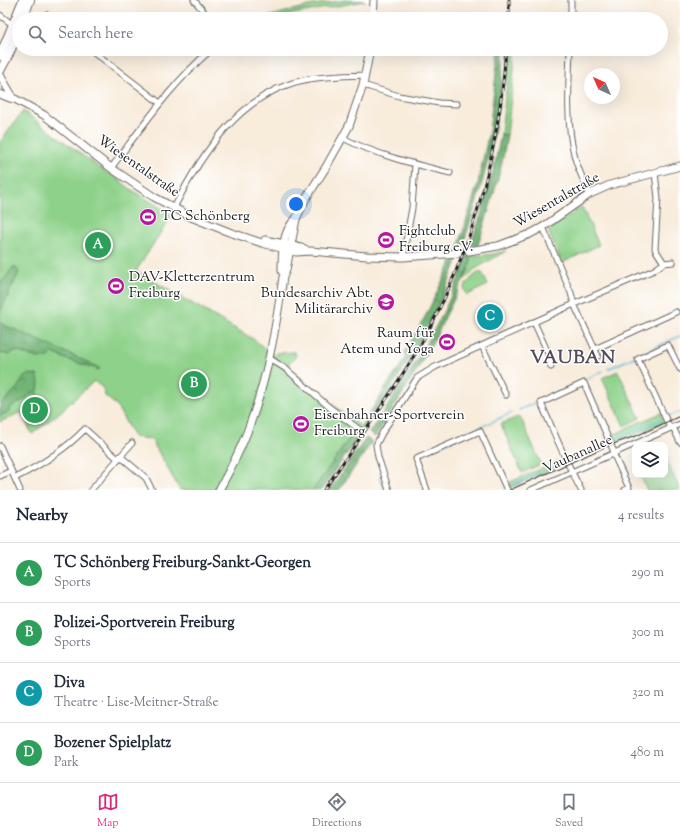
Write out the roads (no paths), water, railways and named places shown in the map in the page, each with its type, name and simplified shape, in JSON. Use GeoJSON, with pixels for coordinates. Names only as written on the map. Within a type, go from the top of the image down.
{"type":"FeatureCollection","features":[{"type":"Feature","properties":{"kind":"main road"},"geometry":{"type":"LineString","coordinates":[[20,12],[23,0]]}},
{"type":"Feature","properties":{"kind":"main road"},"geometry":{"type":"LineString","coordinates":[[26,12],[30,0]]}},
{"type":"Feature","properties":{"kind":"main road"},"geometry":{"type":"LineString","coordinates":[[373,12],[374,0]]}},
{"type":"Feature","properties":{"kind":"main road"},"geometry":{"type":"LineString","coordinates":[[0,56],[12,34]]}},
{"type":"Feature","properties":{"kind":"main road"},"geometry":{"type":"LineString","coordinates":[[0,71],[9,54],[12,42]]}},
{"type":"Feature","properties":{"kind":"main road"},"geometry":{"type":"LineString","coordinates":[[219,490],[249,428],[264,381],[287,247],[296,219],[305,200],[343,138],[357,106],[369,56]]}},
{"type":"Feature","properties":{"kind":"main road"},"geometry":{"type":"LineString","coordinates":[[0,75],[6,96]]}},
{"type":"Feature","properties":{"kind":"main road","name":"Wiesentalstraße"},"geometry":{"type":"LineString","coordinates":[[0,88],[6,96],[44,115],[111,168],[144,191],[200,221],[256,240],[311,251],[367,256],[403,257],[459,252]]}},
{"type":"Feature","properties":{"kind":"main road","name":"Wiesentalstraße"},"geometry":{"type":"LineString","coordinates":[[469,252],[491,248],[516,240],[543,228],[590,194],[621,181],[680,166]]}},
{"type":"Feature","properties":{"kind":"street"},"geometry":{"type":"LineString","coordinates":[[194,0],[204,12]]}},
{"type":"Feature","properties":{"kind":"street"},"geometry":{"type":"LineString","coordinates":[[571,0],[571,12]]}},
{"type":"Feature","properties":{"kind":"street"},"geometry":{"type":"LineString","coordinates":[[0,15],[12,24]]}},
{"type":"Feature","properties":{"kind":"street"},"geometry":{"type":"LineString","coordinates":[[99,56],[160,102]]}},
{"type":"Feature","properties":{"kind":"street"},"geometry":{"type":"LineString","coordinates":[[111,168],[160,102],[205,56]]}},
{"type":"Feature","properties":{"kind":"street"},"geometry":{"type":"LineString","coordinates":[[570,56],[570,131],[574,155],[590,194]]}},
{"type":"Feature","properties":{"kind":"street"},"geometry":{"type":"LineString","coordinates":[[174,208],[213,146],[239,115],[255,102],[274,91],[303,80],[365,75]]}},
{"type":"Feature","properties":{"kind":"street"},"geometry":{"type":"LineString","coordinates":[[363,85],[399,96],[439,103],[457,104]]}},
{"type":"Feature","properties":{"kind":"street"},"geometry":{"type":"LineString","coordinates":[[343,138],[415,165],[450,173]]}},
{"type":"Feature","properties":{"kind":"street"},"geometry":{"type":"LineString","coordinates":[[403,257],[412,208],[415,165]]}},
{"type":"Feature","properties":{"kind":"street"},"geometry":{"type":"LineString","coordinates":[[655,173],[658,198],[655,249],[664,263]]}},
{"type":"Feature","properties":{"kind":"street"},"geometry":{"type":"LineString","coordinates":[[543,228],[571,293],[574,304],[598,356]]}},
{"type":"Feature","properties":{"kind":"street"},"geometry":{"type":"LineString","coordinates":[[389,490],[378,457],[376,445],[382,432],[417,378],[422,374],[534,322],[654,270],[664,263],[673,262]]}},
{"type":"Feature","properties":{"kind":"street"},"geometry":{"type":"LineString","coordinates":[[595,349],[676,312]]}},
{"type":"Feature","properties":{"kind":"street"},"geometry":{"type":"LineString","coordinates":[[534,322],[548,354],[551,367]]}},
{"type":"Feature","properties":{"kind":"street"},"geometry":{"type":"LineString","coordinates":[[680,369],[668,345],[638,359],[680,442]]}},
{"type":"Feature","properties":{"kind":"street"},"geometry":{"type":"LineString","coordinates":[[482,346],[506,395]]}},
{"type":"Feature","properties":{"kind":"street"},"geometry":{"type":"LineString","coordinates":[[269,358],[286,369],[329,407],[360,430]]}},
{"type":"Feature","properties":{"kind":"street"},"geometry":{"type":"LineString","coordinates":[[581,490],[571,472],[541,403],[584,383],[629,488],[625,490]]}},
{"type":"Feature","properties":{"kind":"street","name":"Vaubanallee"},"geometry":{"type":"LineString","coordinates":[[531,490],[613,452],[680,424]]}},
{"type":"Feature","properties":{"kind":"street"},"geometry":{"type":"LineString","coordinates":[[15,478],[49,460],[85,429],[119,458],[146,478],[152,490]]}},
{"type":"Feature","properties":{"kind":"street"},"geometry":{"type":"LineString","coordinates":[[427,490],[416,459],[480,430],[507,490]]}},
{"type":"Feature","properties":{"kind":"street"},"geometry":{"type":"LineString","coordinates":[[91,490],[132,442]]}},
{"type":"Feature","properties":{"kind":"street"},"geometry":{"type":"LineString","coordinates":[[0,446],[20,490]]}},
{"type":"Feature","properties":{"kind":"street"},"geometry":{"type":"LineString","coordinates":[[0,476],[11,471]]}},
{"type":"Feature","properties":{"kind":"waterway"},"geometry":{"type":"LineString","coordinates":[[608,369],[680,336]]}},
{"type":"Feature","properties":{"kind":"waterway"},"geometry":{"type":"LineString","coordinates":[[563,390],[603,371]]}},
{"type":"Feature","properties":{"kind":"waterway"},"geometry":{"type":"LineString","coordinates":[[519,410],[559,392]]}},
{"type":"Feature","properties":{"kind":"waterway"},"geometry":{"type":"LineString","coordinates":[[669,416],[680,412]]}},
{"type":"Feature","properties":{"kind":"waterway"},"geometry":{"type":"LineString","coordinates":[[431,450],[511,413]]}},
{"type":"Feature","properties":{"kind":"waterway"},"geometry":{"type":"LineString","coordinates":[[616,439],[662,419]]}},
{"type":"Feature","properties":{"kind":"waterway"},"geometry":{"type":"LineString","coordinates":[[572,458],[603,444]]}},
{"type":"Feature","properties":{"kind":"waterway"},"geometry":{"type":"LineString","coordinates":[[549,469],[562,463]]}},
{"type":"Feature","properties":{"kind":"waterway"},"geometry":{"type":"LineString","coordinates":[[513,485],[540,473]]}},
{"type":"Feature","properties":{"kind":"waterway"},"geometry":{"type":"LineString","coordinates":[[380,476],[385,490]]}},
{"type":"Feature","properties":{"kind":"tram line"},"geometry":{"type":"LineString","coordinates":[[510,490],[607,446],[636,436],[680,416]]}},
{"type":"Feature","properties":{"kind":"railway"},"geometry":{"type":"LineString","coordinates":[[509,0],[509,12]]}},
{"type":"Feature","properties":{"kind":"railway"},"geometry":{"type":"LineString","coordinates":[[324,490],[410,363],[439,309],[455,274],[480,201],[489,164],[497,126],[505,56]]}},
{"type":"Feature","properties":{"kind":"place","name":"TC Schönberg"},"geometry":{"type":"Point","coordinates":[148,217]}},
{"type":"Feature","properties":{"kind":"place","name":"Fightclub Freiburg e.V."},"geometry":{"type":"Point","coordinates":[386,240]}},
{"type":"Feature","properties":{"kind":"place","name":"TC Schönberg Freiburg-Sankt-Georgen"},"geometry":{"type":"Point","coordinates":[98,245]}},
{"type":"Feature","properties":{"kind":"place","name":"DAV-Kletterzentrum Freiburg"},"geometry":{"type":"Point","coordinates":[116,286]}},
{"type":"Feature","properties":{"kind":"place","name":"Bundesarchiv Abt. Militärarchiv"},"geometry":{"type":"Point","coordinates":[386,302]}},
{"type":"Feature","properties":{"kind":"place","name":"Diva"},"geometry":{"type":"Point","coordinates":[490,317]}},
{"type":"Feature","properties":{"kind":"place","name":"Raum für Atem und Yoga"},"geometry":{"type":"Point","coordinates":[447,342]}},
{"type":"Feature","properties":{"kind":"place","name":"Polizei-Sportverein Freiburg"},"geometry":{"type":"Point","coordinates":[194,384]}},
{"type":"Feature","properties":{"kind":"place","name":"Bozener Spielplatz"},"geometry":{"type":"Point","coordinates":[35,410]}},
{"type":"Feature","properties":{"kind":"place","name":"Eisenbahner-Sportverein Freiburg"},"geometry":{"type":"Point","coordinates":[301,424]}},
{"type":"Feature","properties":{"kind":"district","name":"VAUBAN"},"geometry":{"type":"Point","coordinates":[573,359]}}]}
